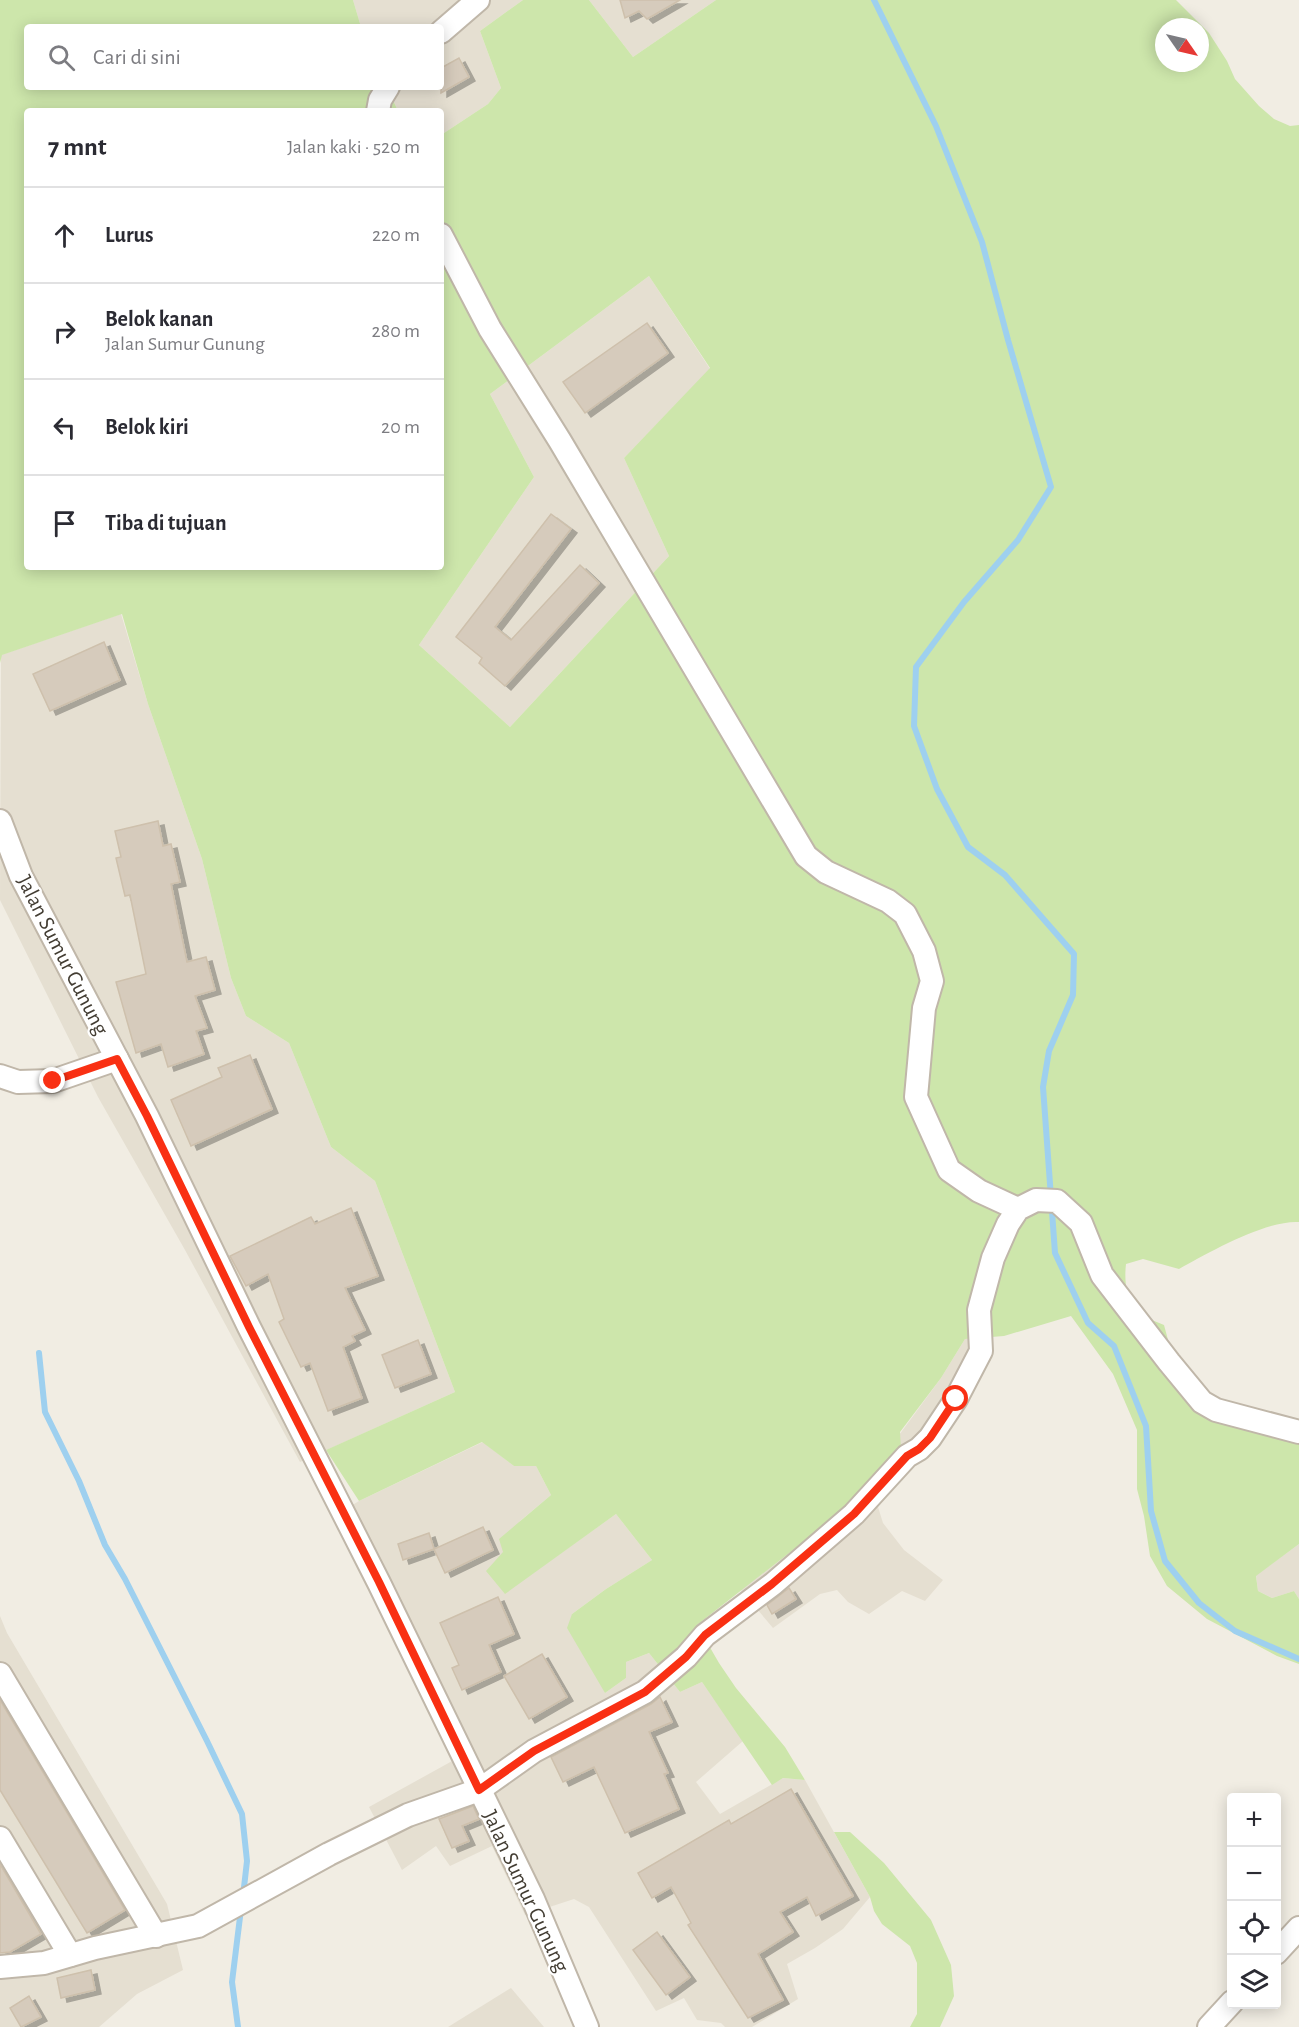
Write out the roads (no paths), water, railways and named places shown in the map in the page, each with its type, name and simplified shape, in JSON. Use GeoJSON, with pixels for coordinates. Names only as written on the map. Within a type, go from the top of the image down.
{"type":"FeatureCollection","features":[{"type":"Feature","properties":{"kind":"street"},"geometry":{"type":"LineString","coordinates":[[444,29],[478,0]]}},
{"type":"Feature","properties":{"kind":"street"},"geometry":{"type":"LineString","coordinates":[[379,108],[386,90]]}},
{"type":"Feature","properties":{"kind":"street"},"geometry":{"type":"LineString","coordinates":[[444,241],[490,329],[560,441],[806,856],[826,872],[888,901],[906,914],[924,951],[932,981],[924,1008],[916,1097],[949,1170],[979,1191],[1037,1203],[1081,1223],[1102,1275],[1202,1402],[1216,1410],[1299,1432]]}},
{"type":"Feature","properties":{"kind":"street","name":"Jalan Sumur Gunung"},"geometry":{"type":"LineString","coordinates":[[0,821],[21,876],[147,1116],[249,1327],[379,1582],[533,1899],[586,2027]]}},
{"type":"Feature","properties":{"kind":"street"},"geometry":{"type":"LineString","coordinates":[[0,1076],[18,1082],[53,1081],[117,1059]]}},
{"type":"Feature","properties":{"kind":"street"},"geometry":{"type":"LineString","coordinates":[[0,1967],[44,1963],[95,1948],[198,1926],[224,1914],[329,1854],[408,1815],[479,1790],[534,1751],[645,1692],[686,1657],[705,1635],[772,1584],[854,1514],[907,1456],[919,1449],[930,1438],[956,1399],[981,1351],[980,1310],[993,1258],[1008,1224],[1037,1203]]}},
{"type":"Feature","properties":{"kind":"street"},"geometry":{"type":"LineString","coordinates":[[0,1674],[156,1936]]}},
{"type":"Feature","properties":{"kind":"street"},"geometry":{"type":"LineString","coordinates":[[0,1838],[70,1955]]}},
{"type":"Feature","properties":{"kind":"street"},"geometry":{"type":"LineString","coordinates":[[1281,1948],[1299,1928]]}},
{"type":"Feature","properties":{"kind":"street"},"geometry":{"type":"LineString","coordinates":[[1209,2027],[1227,2007]]}},
{"type":"Feature","properties":{"kind":"waterway"},"geometry":{"type":"LineString","coordinates":[[874,0],[936,126],[982,242],[1051,487],[1018,540],[964,602],[916,667],[914,726],[937,789],[968,847],[1005,875],[1074,954],[1073,995],[1049,1051],[1043,1087],[1055,1253],[1088,1323],[1114,1346],[1146,1426],[1151,1511],[1165,1561],[1199,1603],[1235,1631],[1299,1659]]}},
{"type":"Feature","properties":{"kind":"waterway"},"geometry":{"type":"LineString","coordinates":[[39,1353],[45,1412],[79,1481],[105,1545],[125,1579],[242,1814],[247,1861],[243,1896]]}},
{"type":"Feature","properties":{"kind":"waterway"},"geometry":{"type":"LineString","coordinates":[[238,2027],[232,1982],[241,1909]]}}]}
